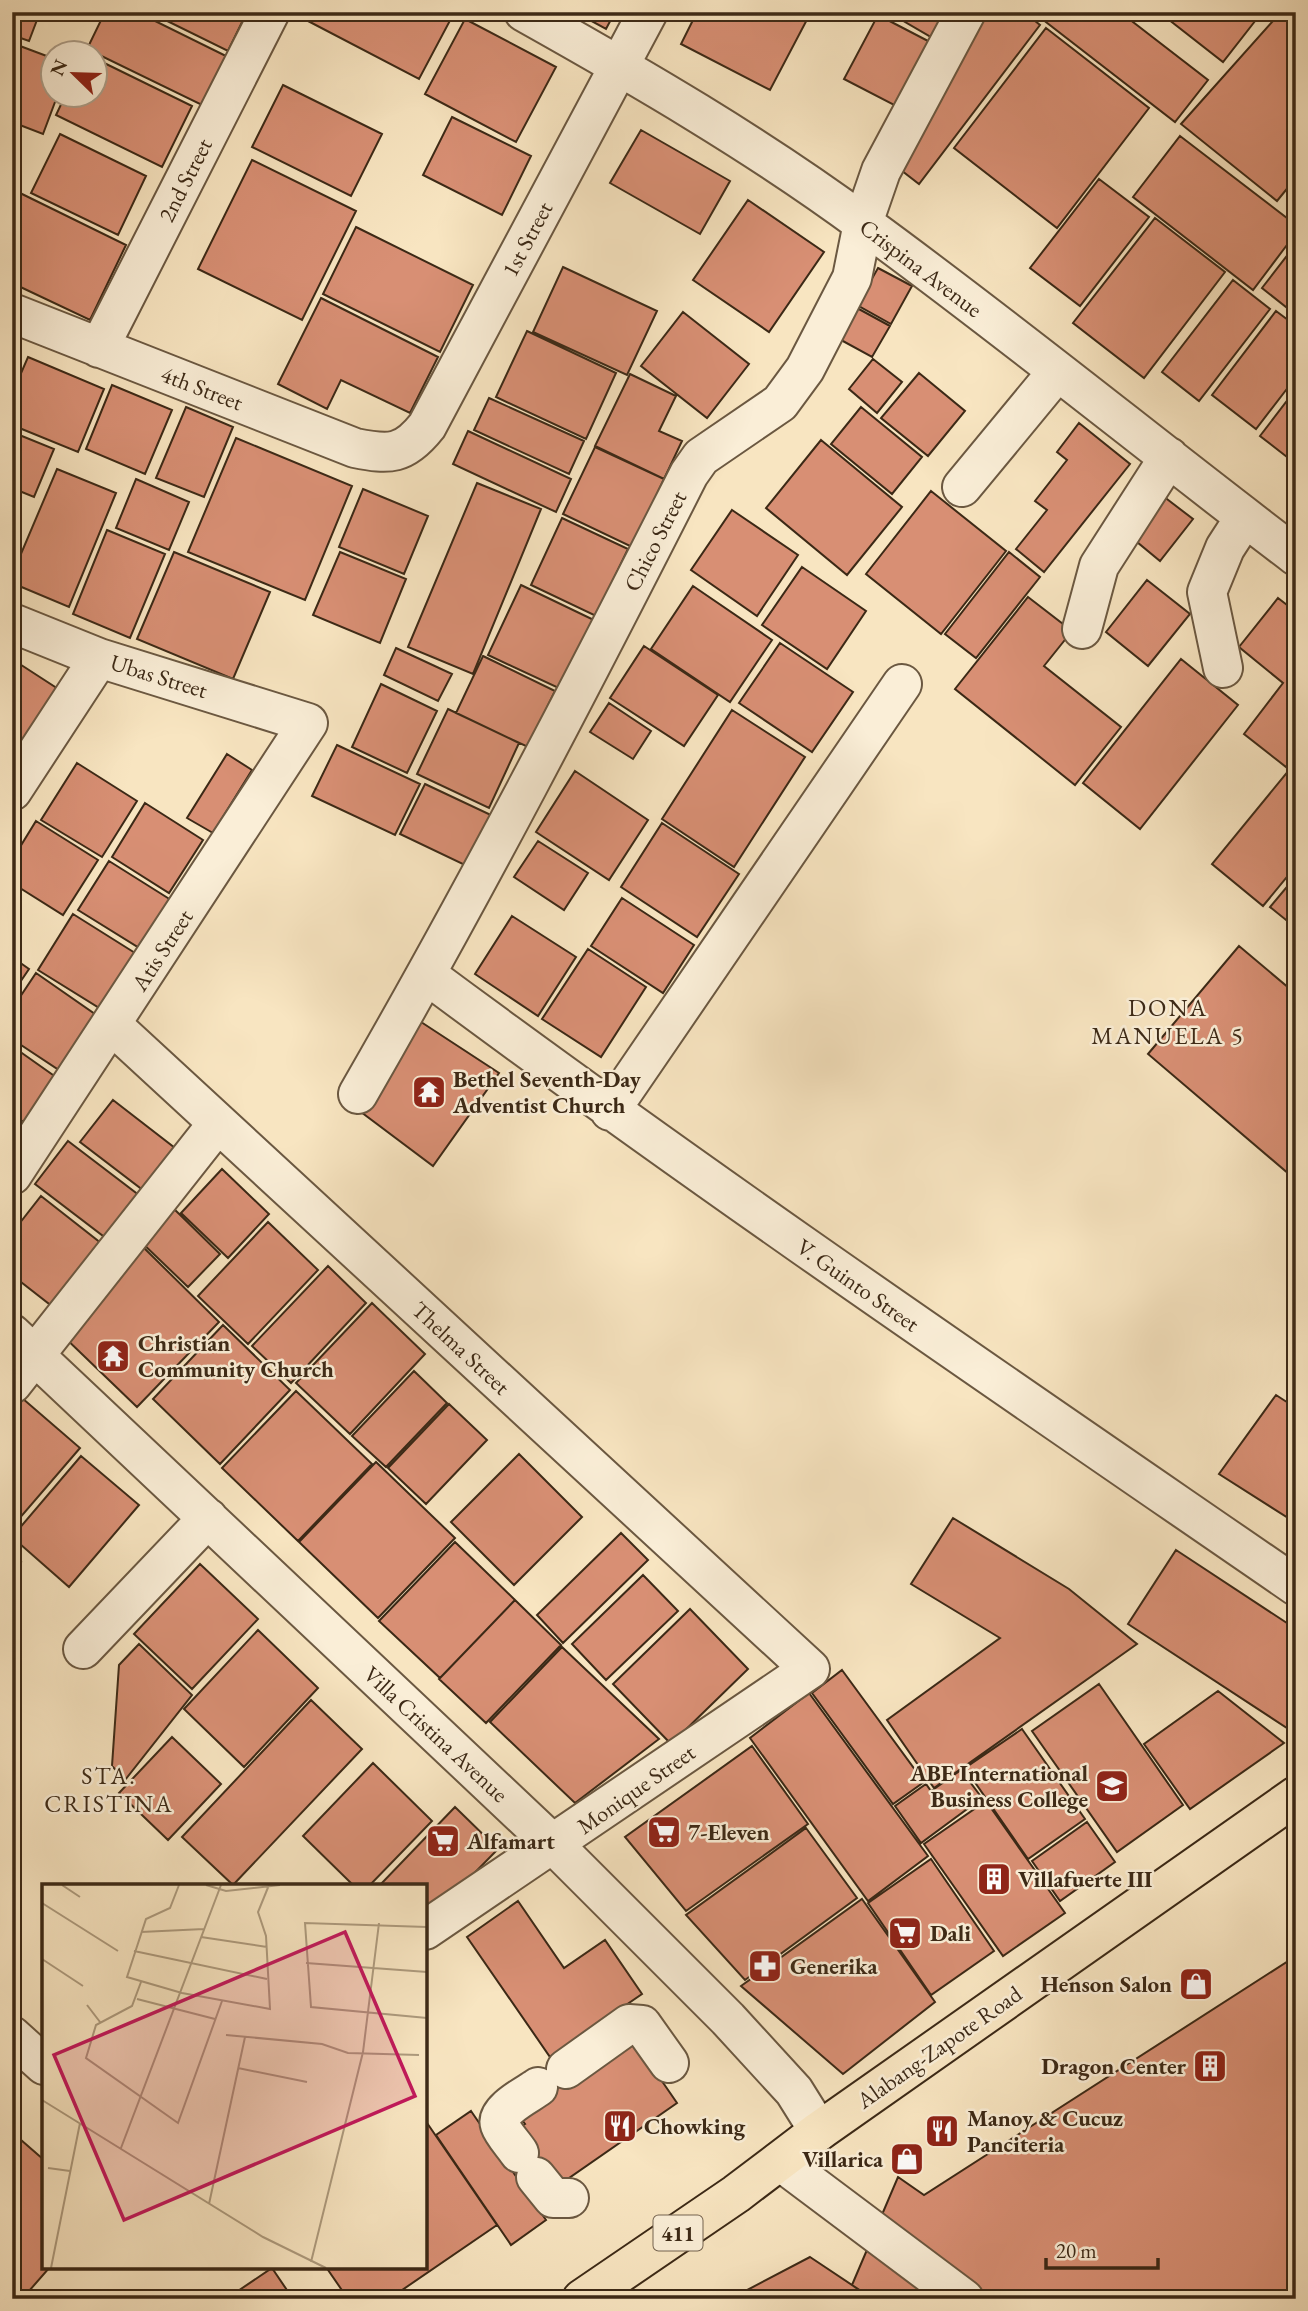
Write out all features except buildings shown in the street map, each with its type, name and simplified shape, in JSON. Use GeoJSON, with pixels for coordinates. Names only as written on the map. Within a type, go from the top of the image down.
{"type":"FeatureCollection","features":[{"type":"Feature","properties":{"kind":"highway","name":"Alabang-Zapote Road"},"geometry":{"type":"LineString","coordinates":[[582,2299],[1296,1796]]}},
{"type":"Feature","properties":{"kind":"street","name":"2nd Street"},"geometry":{"type":"LineString","coordinates":[[99,348],[270,12]]}},
{"type":"Feature","properties":{"kind":"street","name":"Crispina Avenue"},"geometry":{"type":"LineString","coordinates":[[524,12],[620,66],[728,132],[863,223],[1296,556]]}},
{"type":"Feature","properties":{"kind":"street","name":"1st Street"},"geometry":{"type":"LineString","coordinates":[[393,453],[412,444],[427,426],[648,12]]}},
{"type":"Feature","properties":{"kind":"street","name":"Chico Street"},"geometry":{"type":"LineString","coordinates":[[358,1094],[426,975],[582,684],[689,474],[701,457],[780,403],[805,369],[852,278],[863,223],[881,171],[965,12]]}},
{"type":"Feature","properties":{"kind":"street","name":"4th Street"},"geometry":{"type":"LineString","coordinates":[[12,313],[355,448],[393,453]]}},
{"type":"Feature","properties":{"kind":"street"},"geometry":{"type":"LineString","coordinates":[[962,487],[1057,372]]}},
{"type":"Feature","properties":{"kind":"street"},"geometry":{"type":"LineString","coordinates":[[1082,629],[1100,566],[1169,457]]}},
{"type":"Feature","properties":{"kind":"street"},"geometry":{"type":"LineString","coordinates":[[1223,668],[1207,592],[1225,548],[1245,517]]}},
{"type":"Feature","properties":{"kind":"street","name":"Ubas Street"},"geometry":{"type":"LineString","coordinates":[[12,623],[99,658],[308,723]]}},
{"type":"Feature","properties":{"kind":"street"},"geometry":{"type":"LineString","coordinates":[[12,791],[99,658]]}},
{"type":"Feature","properties":{"kind":"street"},"geometry":{"type":"LineString","coordinates":[[610,1111],[902,684]]}},
{"type":"Feature","properties":{"kind":"street","name":"Atis Street"},"geometry":{"type":"LineString","coordinates":[[12,1175],[113,1026],[308,723]]}},
{"type":"Feature","properties":{"kind":"street","name":"V. Guinto Street"},"geometry":{"type":"LineString","coordinates":[[426,975],[610,1111],[1296,1586]]}},
{"type":"Feature","properties":{"kind":"street","name":"Thelma Street"},"geometry":{"type":"LineString","coordinates":[[113,1026],[810,1669]]}},
{"type":"Feature","properties":{"kind":"street"},"geometry":{"type":"LineString","coordinates":[[12,1384],[23,1344],[218,1123]]}},
{"type":"Feature","properties":{"kind":"street","name":"Villa Cristina Avenue"},"geometry":{"type":"LineString","coordinates":[[23,1344],[554,1845],[729,2019],[794,2091],[819,2131]]}},
{"type":"Feature","properties":{"kind":"street"},"geometry":{"type":"LineString","coordinates":[[83,1649],[208,1518]]}},
{"type":"Feature","properties":{"kind":"street","name":"Monique Street"},"geometry":{"type":"LineString","coordinates":[[427,1929],[810,1669]]}},
{"type":"Feature","properties":{"kind":"street"},"geometry":{"type":"LineString","coordinates":[[569,2198],[553,2198],[500,2125],[503,2112],[629,2024],[642,2025],[669,2063]]}},
{"type":"Feature","properties":{"kind":"street"},"geometry":{"type":"LineString","coordinates":[[12,2036],[42,2063]]}},
{"type":"Feature","properties":{"kind":"street"},"geometry":{"type":"LineString","coordinates":[[780,2161],[964,2299]]}},
{"type":"Feature","properties":{"kind":"place","name":"Bethel Seventh-Day Adventist Church"},"geometry":{"type":"Point","coordinates":[429,1092]}},
{"type":"Feature","properties":{"kind":"place","name":"Christian Community Church"},"geometry":{"type":"Point","coordinates":[113,1356]}},
{"type":"Feature","properties":{"kind":"place","name":"ABE International Business College"},"geometry":{"type":"Point","coordinates":[1112,1786]}},
{"type":"Feature","properties":{"kind":"place","name":"7-Eleven"},"geometry":{"type":"Point","coordinates":[664,1832]}},
{"type":"Feature","properties":{"kind":"place","name":"Alfamart"},"geometry":{"type":"Point","coordinates":[443,1841]}},
{"type":"Feature","properties":{"kind":"place","name":"Villafuerte III"},"geometry":{"type":"Point","coordinates":[994,1879]}},
{"type":"Feature","properties":{"kind":"place","name":"Dali"},"geometry":{"type":"Point","coordinates":[905,1933]}},
{"type":"Feature","properties":{"kind":"place","name":"Generika"},"geometry":{"type":"Point","coordinates":[765,1966]}},
{"type":"Feature","properties":{"kind":"place","name":"Henson Salon"},"geometry":{"type":"Point","coordinates":[1196,1984]}},
{"type":"Feature","properties":{"kind":"place","name":"Dragon Center"},"geometry":{"type":"Point","coordinates":[1210,2066]}},
{"type":"Feature","properties":{"kind":"place","name":"Chowking"},"geometry":{"type":"Point","coordinates":[620,2126]}},
{"type":"Feature","properties":{"kind":"place","name":"Manoy & Cucuz Panciteria"},"geometry":{"type":"Point","coordinates":[942,2131]}},
{"type":"Feature","properties":{"kind":"place","name":"Villarica"},"geometry":{"type":"Point","coordinates":[907,2159]}},
{"type":"Feature","properties":{"kind":"district","name":"DONA MANUELA 5"},"geometry":{"type":"Point","coordinates":[1168,1021]}},
{"type":"Feature","properties":{"kind":"district","name":"STA. CRISTINA"},"geometry":{"type":"Point","coordinates":[109,1789]}}]}
